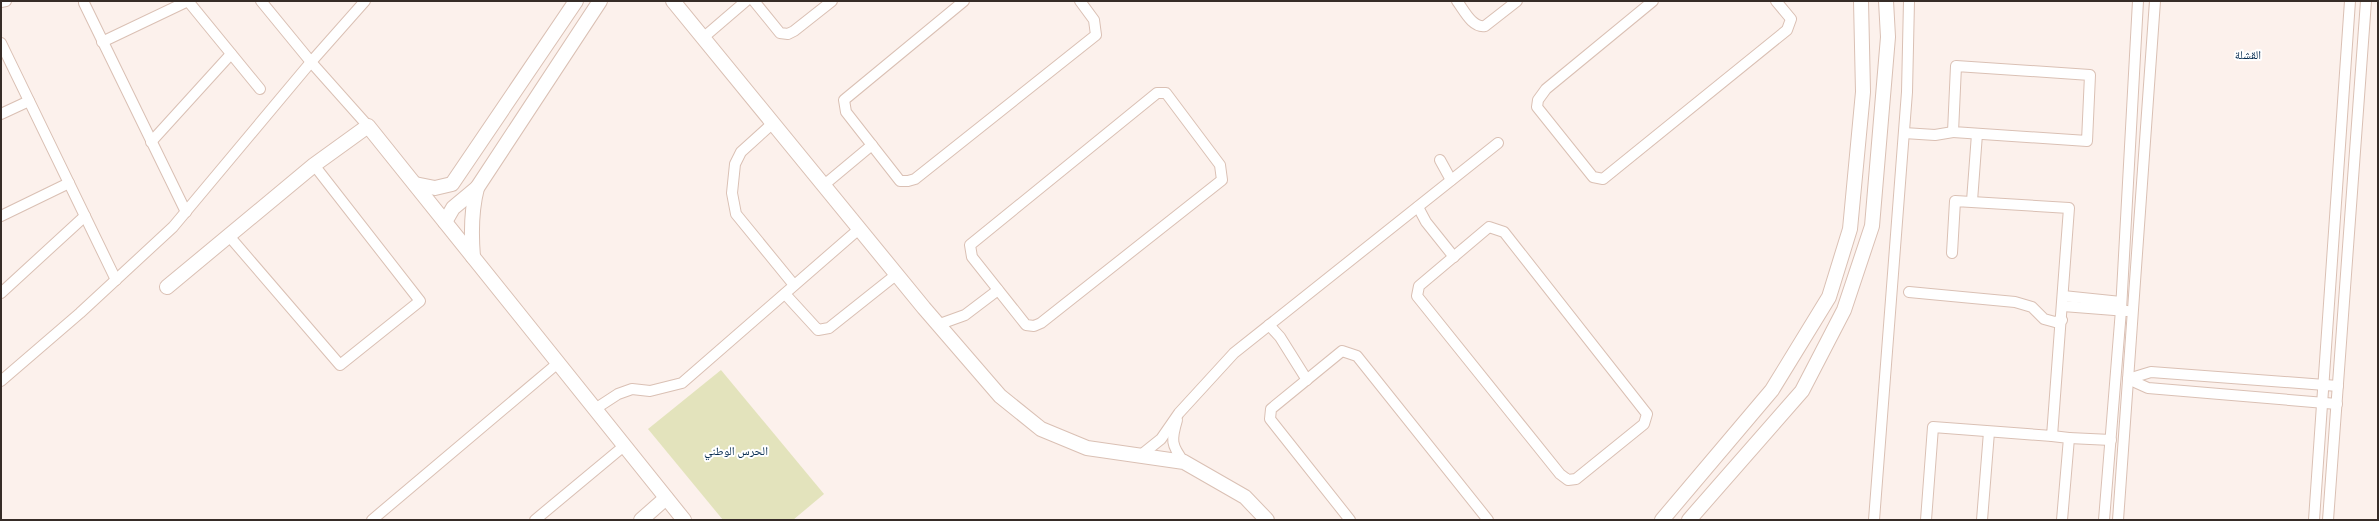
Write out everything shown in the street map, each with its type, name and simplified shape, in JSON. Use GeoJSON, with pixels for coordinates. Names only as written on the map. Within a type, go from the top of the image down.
{"type":"FeatureCollection","features":[{"type":"Feature","properties":{"kind":"street"},"geometry":{"type":"LineString","coordinates":[[1,2],[6,1]]}},
{"type":"Feature","properties":{"kind":"street"},"geometry":{"type":"LineString","coordinates":[[102,42],[188,1],[260,88]]}},
{"type":"Feature","properties":{"kind":"street"},"geometry":{"type":"LineString","coordinates":[[261,1],[311,62],[368,126],[684,520]]}},
{"type":"Feature","properties":{"kind":"street"},"geometry":{"type":"LineString","coordinates":[[1,381],[116,280],[173,227],[311,62],[365,1]]}},
{"type":"Feature","properties":{"kind":"street"},"geometry":{"type":"LineString","coordinates":[[444,220],[452,184],[576,1]]}},
{"type":"Feature","properties":{"kind":"street"},"geometry":{"type":"LineString","coordinates":[[444,220],[453,208],[476,188],[600,1]]}},
{"type":"Feature","properties":{"kind":"street"},"geometry":{"type":"LineString","coordinates":[[673,1],[704,37],[859,229],[1000,396],[1041,429],[1086,448],[1184,462],[1245,497],[1267,520]]}},
{"type":"Feature","properties":{"kind":"street"},"geometry":{"type":"LineString","coordinates":[[704,37],[746,1]]}},
{"type":"Feature","properties":{"kind":"street"},"geometry":{"type":"LineString","coordinates":[[754,1],[780,33],[788,34],[794,31],[832,1]]}},
{"type":"Feature","properties":{"kind":"street"},"geometry":{"type":"LineString","coordinates":[[964,1],[844,100],[846,112],[900,181],[915,179],[1096,35],[1094,20],[1080,1]]}},
{"type":"Feature","properties":{"kind":"street"},"geometry":{"type":"LineString","coordinates":[[1456,1],[1475,24],[1481,27],[1486,26],[1517,1]]}},
{"type":"Feature","properties":{"kind":"street"},"geometry":{"type":"LineString","coordinates":[[1653,1],[1546,89],[1538,100],[1537,107],[1593,177],[1598,179],[1603,179],[1788,30],[1791,19],[1776,1]]}},
{"type":"Feature","properties":{"kind":"street"},"geometry":{"type":"LineString","coordinates":[[1662,520],[1772,390],[1829,297],[1850,229],[1864,92],[1861,1]]}},
{"type":"Feature","properties":{"kind":"street"},"geometry":{"type":"LineString","coordinates":[[1689,520],[1802,391],[1844,310],[1872,226],[1888,37],[1886,1]]}},
{"type":"Feature","properties":{"kind":"street"},"geometry":{"type":"LineString","coordinates":[[1874,520],[1904,133],[1909,1]]}},
{"type":"Feature","properties":{"kind":"street"},"geometry":{"type":"LineString","coordinates":[[2104,520],[2121,306],[2138,1]]}},
{"type":"Feature","properties":{"kind":"street"},"geometry":{"type":"LineString","coordinates":[[2118,520],[2155,1]]}},
{"type":"Feature","properties":{"kind":"street"},"geometry":{"type":"LineString","coordinates":[[2314,520],[2322,385],[2350,1]]}},
{"type":"Feature","properties":{"kind":"street"},"geometry":{"type":"LineString","coordinates":[[2328,520],[2366,1]]}},
{"type":"Feature","properties":{"kind":"street"},"geometry":{"type":"LineString","coordinates":[[84,3],[186,212]]}},
{"type":"Feature","properties":{"kind":"street"},"geometry":{"type":"LineString","coordinates":[[1,43],[6,65],[30,101],[116,280]]}},
{"type":"Feature","properties":{"kind":"street"},"geometry":{"type":"LineString","coordinates":[[151,142],[232,54]]}},
{"type":"Feature","properties":{"kind":"street"},"geometry":{"type":"LineString","coordinates":[[1904,133],[1935,135],[1953,132],[2087,141],[2090,75],[1956,66],[1953,132]]}},
{"type":"Feature","properties":{"kind":"street"},"geometry":{"type":"LineString","coordinates":[[1157,93],[1166,93],[1220,165],[1222,180],[1041,323],[1034,326],[1026,325],[998,290],[972,257],[970,245],[1150,96],[1157,93]]}},
{"type":"Feature","properties":{"kind":"street"},"geometry":{"type":"LineString","coordinates":[[1,114],[30,101]]}},
{"type":"Feature","properties":{"kind":"street"},"geometry":{"type":"LineString","coordinates":[[773,123],[741,152],[735,164],[732,193],[736,214],[794,285]]}},
{"type":"Feature","properties":{"kind":"street"},"geometry":{"type":"LineString","coordinates":[[167,287],[314,165],[368,126]]}},
{"type":"Feature","properties":{"kind":"street"},"geometry":{"type":"LineString","coordinates":[[1972,201],[1977,134]]}},
{"type":"Feature","properties":{"kind":"street"},"geometry":{"type":"LineString","coordinates":[[1141,455],[1161,439],[1179,413],[1234,353],[1498,143]]}},
{"type":"Feature","properties":{"kind":"street"},"geometry":{"type":"LineString","coordinates":[[824,185],[872,145]]}},
{"type":"Feature","properties":{"kind":"street"},"geometry":{"type":"LineString","coordinates":[[1440,160],[1452,180]]}},
{"type":"Feature","properties":{"kind":"street"},"geometry":{"type":"LineString","coordinates":[[229,236],[340,365],[420,301],[314,165]]}},
{"type":"Feature","properties":{"kind":"street"},"geometry":{"type":"LineString","coordinates":[[1,216],[69,183]]}},
{"type":"Feature","properties":{"kind":"street"},"geometry":{"type":"LineString","coordinates":[[415,184],[435,188],[452,184]]}},
{"type":"Feature","properties":{"kind":"street"},"geometry":{"type":"LineString","coordinates":[[473,257],[471,230],[473,203],[476,188]]}},
{"type":"Feature","properties":{"kind":"street"},"geometry":{"type":"LineString","coordinates":[[1952,253],[1955,201],[2069,208],[2062,320],[2052,436]]}},
{"type":"Feature","properties":{"kind":"street"},"geometry":{"type":"LineString","coordinates":[[1418,207],[1426,222],[1454,257]]}},
{"type":"Feature","properties":{"kind":"street"},"geometry":{"type":"LineString","coordinates":[[1,293],[85,216]]}},
{"type":"Feature","properties":{"kind":"street"},"geometry":{"type":"LineString","coordinates":[[1489,228],[1504,232],[1647,414],[1644,424],[1576,479],[1568,480],[1560,474],[1421,303],[1417,296],[1419,286],[1454,257],[1489,228]]}},
{"type":"Feature","properties":{"kind":"street"},"geometry":{"type":"LineString","coordinates":[[595,409],[618,394],[632,389],[650,391],[682,383],[859,229]]}},
{"type":"Feature","properties":{"kind":"street"},"geometry":{"type":"LineString","coordinates":[[785,294],[818,330],[829,328],[897,274]]}},
{"type":"Feature","properties":{"kind":"street"},"geometry":{"type":"LineString","coordinates":[[940,324],[965,315],[998,290]]}},
{"type":"Feature","properties":{"kind":"street"},"geometry":{"type":"LineString","coordinates":[[1909,292],[2015,302],[2032,307],[2044,319],[2055,322],[2062,320]]}},
{"type":"Feature","properties":{"kind":"street"},"geometry":{"type":"LineString","coordinates":[[2063,301],[2121,306],[2134,312]]}},
{"type":"Feature","properties":{"kind":"street"},"geometry":{"type":"LineString","coordinates":[[1269,325],[1280,337],[1306,380]]}},
{"type":"Feature","properties":{"kind":"street"},"geometry":{"type":"LineString","coordinates":[[1350,520],[1270,419],[1271,409],[1342,351],[1356,356],[1488,520]]}},
{"type":"Feature","properties":{"kind":"street"},"geometry":{"type":"LineString","coordinates":[[372,520],[558,363]]}},
{"type":"Feature","properties":{"kind":"street"},"geometry":{"type":"LineString","coordinates":[[2128,379],[2151,372],[2338,386]]}},
{"type":"Feature","properties":{"kind":"street"},"geometry":{"type":"LineString","coordinates":[[2128,379],[2148,388],[2337,404]]}},
{"type":"Feature","properties":{"kind":"street"},"geometry":{"type":"LineString","coordinates":[[1179,413],[1172,440],[1174,449],[1184,462]]}},
{"type":"Feature","properties":{"kind":"street"},"geometry":{"type":"LineString","coordinates":[[1926,520],[1933,427],[2110,440]]}},
{"type":"Feature","properties":{"kind":"street"},"geometry":{"type":"LineString","coordinates":[[1982,520],[1989,432]]}},
{"type":"Feature","properties":{"kind":"street"},"geometry":{"type":"LineString","coordinates":[[2062,520],[2069,438]]}},
{"type":"Feature","properties":{"kind":"street"},"geometry":{"type":"LineString","coordinates":[[535,520],[624,446]]}},
{"type":"Feature","properties":{"kind":"street"},"geometry":{"type":"LineString","coordinates":[[641,520],[666,498]]}},
{"type":"Feature","properties":{"kind":"green space"},"geometry":{"type":"Polygon","coordinates":[[[721,370],[824,494],[793,520],[723,520],[648,429],[721,370]]]}},
{"type":"Feature","properties":{"kind":"district","name":"القشلة"},"geometry":{"type":"Point","coordinates":[2248,55]}},
{"type":"Feature","properties":{"kind":"district","name":"الحرس الوطني"},"geometry":{"type":"Point","coordinates":[736,451]}}]}
